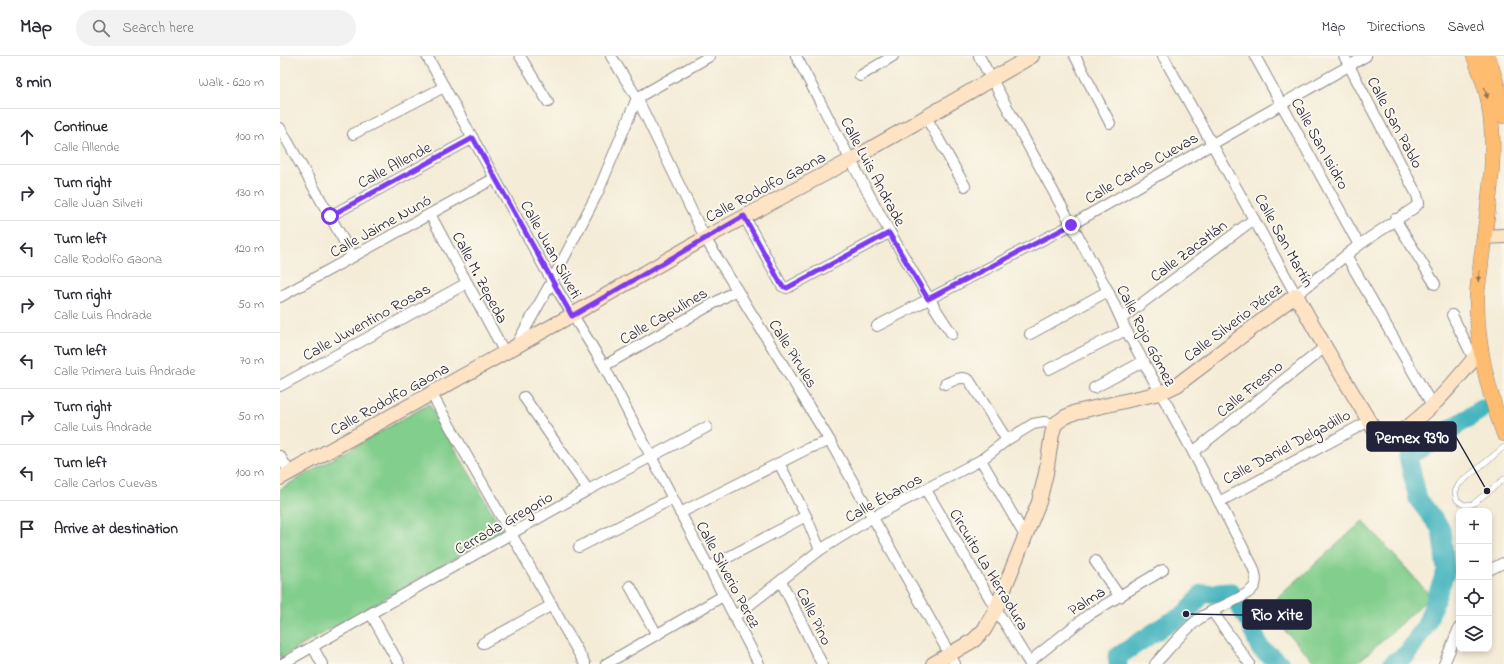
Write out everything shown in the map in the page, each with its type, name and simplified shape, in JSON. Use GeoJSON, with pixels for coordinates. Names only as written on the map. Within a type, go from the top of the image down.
{"type":"FeatureCollection","features":[{"type":"Feature","properties":{"kind":"main road"},"geometry":{"type":"LineString","coordinates":[[1474,56],[1490,105],[1492,138],[1491,168],[1477,297],[1477,354],[1504,434]]}},
{"type":"Feature","properties":{"kind":"main road"},"geometry":{"type":"LineString","coordinates":[[1488,56],[1502,102],[1504,116]]}},
{"type":"Feature","properties":{"kind":"street","name":"Calle Juan Silveti"},"geometry":{"type":"LineString","coordinates":[[427,56],[552,282],[604,366],[672,499]]}},
{"type":"Feature","properties":{"kind":"street"},"geometry":{"type":"LineString","coordinates":[[520,56],[548,102]]}},
{"type":"Feature","properties":{"kind":"street","name":"Calle Pirules"},"geometry":{"type":"LineString","coordinates":[[611,56],[637,98],[705,238],[830,440],[953,659]]}},
{"type":"Feature","properties":{"kind":"street"},"geometry":{"type":"LineString","coordinates":[[510,350],[552,282],[598,192],[637,98],[710,56]]}},
{"type":"Feature","properties":{"kind":"street","name":"Calle Luis Andrade"},"geometry":{"type":"LineString","coordinates":[[796,56],[889,233],[928,299],[952,334]]}},
{"type":"Feature","properties":{"kind":"street"},"geometry":{"type":"LineString","coordinates":[[860,76],[893,56]]}},
{"type":"Feature","properties":{"kind":"street","name":"Calle Rojo Gómez"},"geometry":{"type":"LineString","coordinates":[[979,56],[1108,291],[1126,330],[1193,452],[1253,567],[1256,576],[1255,585],[1246,594],[1225,606],[1212,611],[1195,623],[1155,664]]}},
{"type":"Feature","properties":{"kind":"street","name":"Calle Rodolfo Gaona"},"geometry":{"type":"LineString","coordinates":[[285,475],[572,316],[744,216],[851,160],[1032,56]]}},
{"type":"Feature","properties":{"kind":"street"},"geometry":{"type":"LineString","coordinates":[[1075,56],[1110,123]]}},
{"type":"Feature","properties":{"kind":"street","name":"Calle San Martín"},"geometry":{"type":"LineString","coordinates":[[1163,56],[1325,347],[1376,432],[1382,436],[1390,435],[1407,428],[1432,405]]}},
{"type":"Feature","properties":{"kind":"street","name":"Calle San Isidro"},"geometry":{"type":"LineString","coordinates":[[1255,56],[1359,245]]}},
{"type":"Feature","properties":{"kind":"street","name":"Calle San Pablo"},"geometry":{"type":"LineString","coordinates":[[1344,56],[1417,195],[1419,203]]}},
{"type":"Feature","properties":{"kind":"street","name":"Calle Carlos Cuevas"},"geometry":{"type":"LineString","coordinates":[[877,326],[1071,225],[1366,56]]}},
{"type":"Feature","properties":{"kind":"street"},"geometry":{"type":"LineString","coordinates":[[353,134],[444,87]]}},
{"type":"Feature","properties":{"kind":"street"},"geometry":{"type":"LineString","coordinates":[[926,116],[964,186]]}},
{"type":"Feature","properties":{"kind":"street"},"geometry":{"type":"LineString","coordinates":[[280,128],[353,257]]}},
{"type":"Feature","properties":{"kind":"street","name":"Calle Allende"},"geometry":{"type":"LineString","coordinates":[[330,216],[473,138]]}},
{"type":"Feature","properties":{"kind":"street","name":"Calle Jaime Nunó"},"geometry":{"type":"LineString","coordinates":[[280,297],[495,178]]}},
{"type":"Feature","properties":{"kind":"street","name":"Calle Silverio Pérez"},"geometry":{"type":"LineString","coordinates":[[1055,424],[1076,412],[1160,393],[1177,385],[1296,295],[1359,245],[1414,208],[1419,203]]}},
{"type":"Feature","properties":{"kind":"street","name":"Calle M. Zepeda"},"geometry":{"type":"LineString","coordinates":[[430,214],[467,283],[510,350]]}},
{"type":"Feature","properties":{"kind":"street"},"geometry":{"type":"LineString","coordinates":[[744,216],[782,286],[787,288],[889,233]]}},
{"type":"Feature","properties":{"kind":"street","name":"Calle Zacatlán"},"geometry":{"type":"LineString","coordinates":[[1121,319],[1254,219]]}},
{"type":"Feature","properties":{"kind":"street"},"geometry":{"type":"LineString","coordinates":[[1395,220],[1435,284]]}},
{"type":"Feature","properties":{"kind":"street"},"geometry":{"type":"LineString","coordinates":[[1484,237],[1504,236]]}},
{"type":"Feature","properties":{"kind":"street"},"geometry":{"type":"LineString","coordinates":[[1346,255],[1432,405],[1477,354],[1452,315]]}},
{"type":"Feature","properties":{"kind":"street","name":"Calle Juventino Rosas"},"geometry":{"type":"LineString","coordinates":[[280,386],[467,283]]}},
{"type":"Feature","properties":{"kind":"street","name":"Calle Capulines"},"geometry":{"type":"LineString","coordinates":[[604,366],[737,290]]}},
{"type":"Feature","properties":{"kind":"street"},"geometry":{"type":"LineString","coordinates":[[1030,334],[1108,291]]}},
{"type":"Feature","properties":{"kind":"street"},"geometry":{"type":"LineString","coordinates":[[1049,369],[1126,330]]}},
{"type":"Feature","properties":{"kind":"street","name":"Calle Fresno"},"geometry":{"type":"LineString","coordinates":[[1193,452],[1325,347]]}},
{"type":"Feature","properties":{"kind":"street"},"geometry":{"type":"LineString","coordinates":[[1094,388],[1144,361]]}},
{"type":"Feature","properties":{"kind":"street"},"geometry":{"type":"LineString","coordinates":[[945,384],[961,378],[969,380],[1007,440]]}},
{"type":"Feature","properties":{"kind":"street"},"geometry":{"type":"LineString","coordinates":[[431,393],[585,664]]}},
{"type":"Feature","properties":{"kind":"street"},"geometry":{"type":"LineString","coordinates":[[524,397],[588,490]]}},
{"type":"Feature","properties":{"kind":"street","name":"Calle Daniel Delgadillo"},"geometry":{"type":"LineString","coordinates":[[1219,502],[1369,421]]}},
{"type":"Feature","properties":{"kind":"street","name":"Calle Ébanos"},"geometry":{"type":"LineString","coordinates":[[734,617],[820,550],[873,517],[981,460],[1007,440],[1033,424],[1044,422],[1055,424]]}},
{"type":"Feature","properties":{"kind":"street"},"geometry":{"type":"LineString","coordinates":[[932,664],[953,659],[984,630],[996,609],[1039,502],[1055,424]]}},
{"type":"Feature","properties":{"kind":"street","name":"Cerrada Gregorio"},"geometry":{"type":"LineString","coordinates":[[282,664],[588,490],[707,427]]}},
{"type":"Feature","properties":{"kind":"street"},"geometry":{"type":"LineString","coordinates":[[680,513],[809,448],[830,440]]}},
{"type":"Feature","properties":{"kind":"street"},"geometry":{"type":"LineString","coordinates":[[280,456],[285,475]]}},
{"type":"Feature","properties":{"kind":"street"},"geometry":{"type":"LineString","coordinates":[[981,460],[1026,536]]}},
{"type":"Feature","properties":{"kind":"street"},"geometry":{"type":"LineString","coordinates":[[779,463],[806,516],[820,550]]}},
{"type":"Feature","properties":{"kind":"street","name":"Circuito La Herradura"},"geometry":{"type":"LineString","coordinates":[[926,490],[1029,663]]}},
{"type":"Feature","properties":{"kind":"street"},"geometry":{"type":"LineString","coordinates":[[579,547],[672,499]]}},
{"type":"Feature","properties":{"kind":"street","name":"Calle Silverio Perez"},"geometry":{"type":"LineString","coordinates":[[672,499],[759,664]]}},
{"type":"Feature","properties":{"kind":"street"},"geometry":{"type":"LineString","coordinates":[[708,568],[806,516]]}},
{"type":"Feature","properties":{"kind":"street"},"geometry":{"type":"LineString","coordinates":[[1095,561],[1120,597]]}},
{"type":"Feature","properties":{"kind":"street"},"geometry":{"type":"LineString","coordinates":[[1492,569],[1504,563]]}},
{"type":"Feature","properties":{"kind":"street","name":"Palma"},"geometry":{"type":"LineString","coordinates":[[1029,663],[1088,615],[1163,570]]}},
{"type":"Feature","properties":{"kind":"street","name":"Calle Pino"},"geometry":{"type":"LineString","coordinates":[[781,580],[822,664]]}},
{"type":"Feature","properties":{"kind":"street"},"geometry":{"type":"LineString","coordinates":[[630,586],[657,635]]}},
{"type":"Feature","properties":{"kind":"street"},"geometry":{"type":"LineString","coordinates":[[606,664],[723,596]]}},
{"type":"Feature","properties":{"kind":"street"},"geometry":{"type":"LineString","coordinates":[[484,642],[552,605]]}},
{"type":"Feature","properties":{"kind":"street"},"geometry":{"type":"LineString","coordinates":[[1212,611],[1250,663]]}},
{"type":"Feature","properties":{"kind":"street"},"geometry":{"type":"LineString","coordinates":[[371,614],[399,664]]}},
{"type":"Feature","properties":{"kind":"street"},"geometry":{"type":"LineString","coordinates":[[1444,664],[1456,635]]}},
{"type":"Feature","properties":{"kind":"street"},"geometry":{"type":"LineString","coordinates":[[314,647],[322,664]]}},
{"type":"Feature","properties":{"kind":"lane"},"geometry":{"type":"LineString","coordinates":[[1504,447],[1459,484],[1455,492],[1457,500],[1464,505],[1473,504],[1504,479]]}},
{"type":"Feature","properties":{"kind":"green space"},"geometry":{"type":"Polygon","coordinates":[[[429,404],[503,531],[280,658],[280,489],[429,404]]]}},
{"type":"Feature","properties":{"kind":"green space"},"geometry":{"type":"Polygon","coordinates":[[[1363,521],[1431,596],[1356,664],[1316,664],[1265,609],[1363,521]]]}},
{"type":"Feature","properties":{"kind":"waterway"},"geometry":{"type":"LineString","coordinates":[[1392,664],[1407,654],[1426,625],[1446,571],[1441,529],[1418,499],[1408,457],[1482,409]]}},
{"type":"Feature","properties":{"kind":"waterway"},"geometry":{"type":"LineString","coordinates":[[1118,664],[1117,657],[1165,625],[1186,614],[1202,594],[1231,592],[1249,622],[1260,648],[1281,664]]}},
{"type":"Feature","properties":{"kind":"place","name":"Pemex 9390"},"geometry":{"type":"Point","coordinates":[1487,491]}},
{"type":"Feature","properties":{"kind":"place","name":"Rio Xite"},"geometry":{"type":"Point","coordinates":[1186,614]}},
{"type":"Feature","properties":{"kind":"route"},"geometry":{"type":"LineString","coordinates":[[330,216],[473,138],[572,316],[744,216],[782,286],[787,288],[889,233],[928,299],[1071,225]]}}]}
